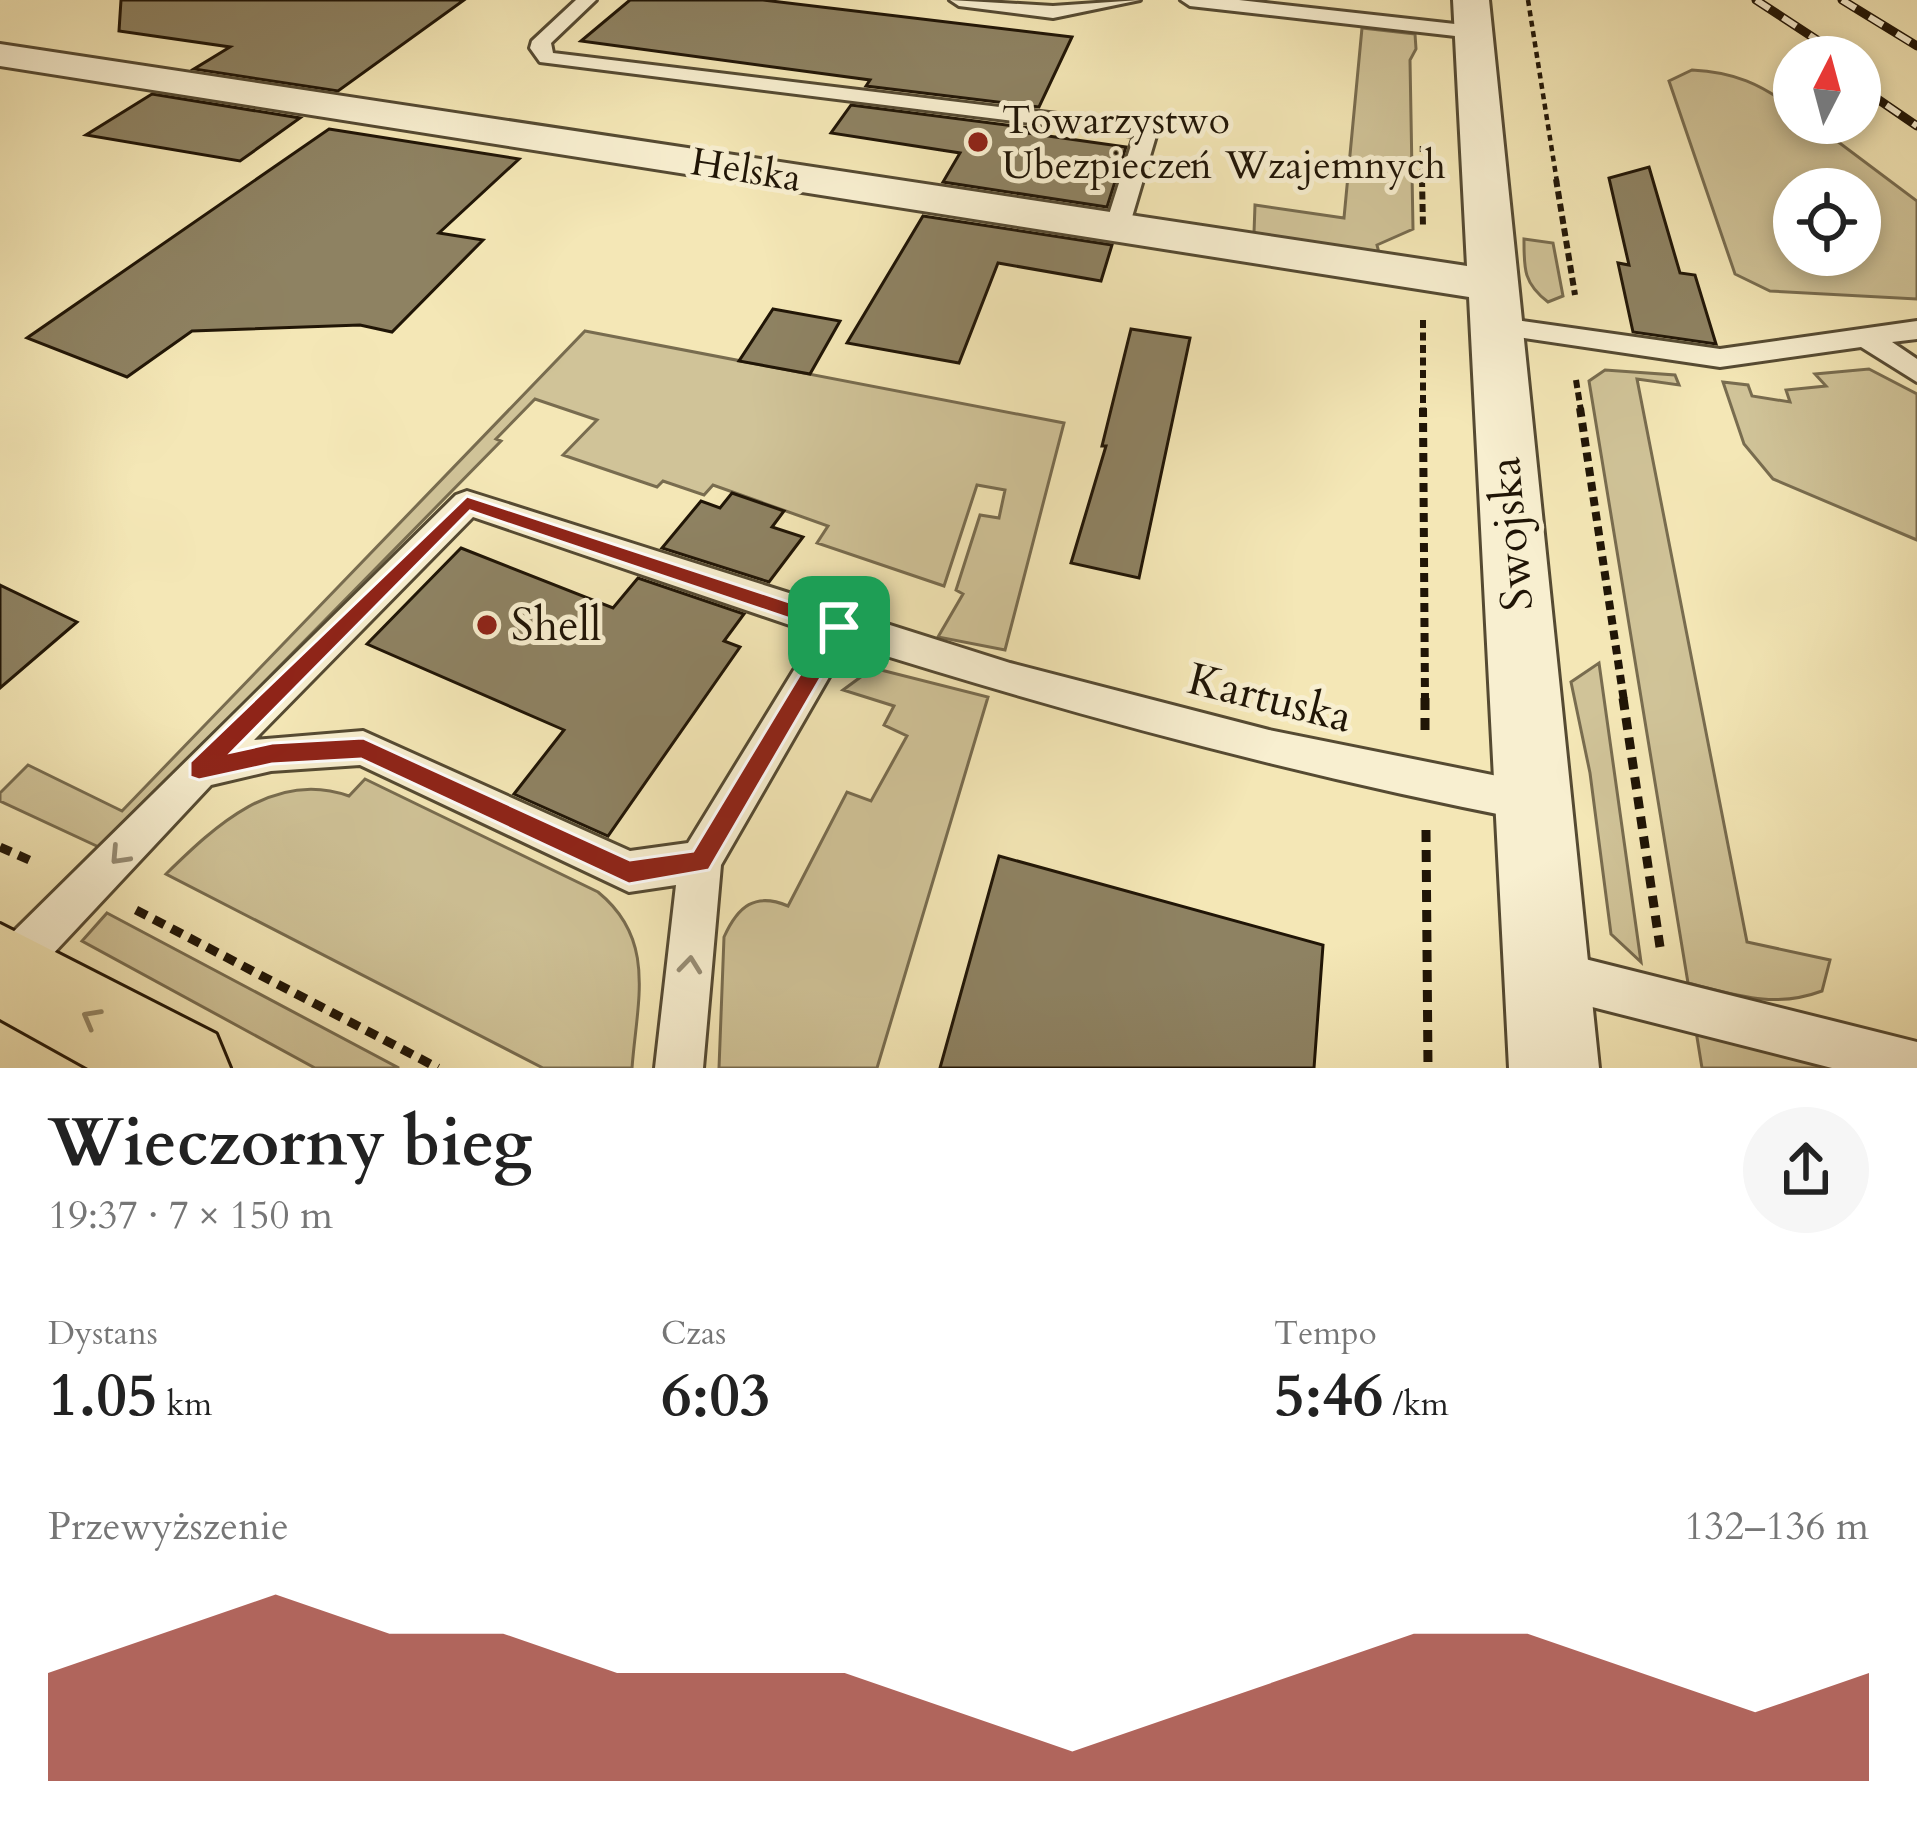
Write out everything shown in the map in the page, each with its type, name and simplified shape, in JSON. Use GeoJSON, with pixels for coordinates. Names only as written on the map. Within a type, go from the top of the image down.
{"type":"FeatureCollection","features":[{"type":"Feature","properties":{"kind":"main road"},"geometry":{"type":"LineString","coordinates":[[3,970],[182,1068]]}},
{"type":"Feature","properties":{"kind":"street","name":"Swojska"},"geometry":{"type":"LineString","coordinates":[[1472,16],[1554,1068]]}},
{"type":"Feature","properties":{"kind":"street","name":"Helska"},"geometry":{"type":"LineString","coordinates":[[0,55],[1423,275],[1493,306]]}},
{"type":"Feature","properties":{"kind":"lane"},"geometry":{"type":"LineString","coordinates":[[587,0],[542,41],[540,48],[547,58],[790,92],[866,94],[1141,130],[1145,136],[1117,227]]}},
{"type":"Feature","properties":{"kind":"lane"},"geometry":{"type":"LineString","coordinates":[[959,0],[1066,12],[1131,0]]}},
{"type":"Feature","properties":{"kind":"lane"},"geometry":{"type":"LineString","coordinates":[[1190,0],[1472,16]]}},
{"type":"Feature","properties":{"kind":"lane"},"geometry":{"type":"LineString","coordinates":[[1493,306],[1570,338],[1720,358],[1917,330]]}},
{"type":"Feature","properties":{"kind":"lane"},"geometry":{"type":"LineString","coordinates":[[1866,337],[1917,373]]}},
{"type":"Feature","properties":{"kind":"lane","name":"Kartuska"},"geometry":{"type":"LineString","coordinates":[[199,770],[467,503],[988,674],[1206,734],[1532,802]]}},
{"type":"Feature","properties":{"kind":"lane"},"geometry":{"type":"LineString","coordinates":[[679,1068],[700,862],[839,627]]}},
{"type":"Feature","properties":{"kind":"lane"},"geometry":{"type":"LineString","coordinates":[[3,970],[199,770],[272,754],[363,748],[629,872],[700,862]]}},
{"type":"Feature","properties":{"kind":"lane"},"geometry":{"type":"LineString","coordinates":[[1547,973],[1917,1066]]}},
{"type":"Feature","properties":{"kind":"path"},"geometry":{"type":"LineString","coordinates":[[1528,0],[1578,314],[1570,338],[1669,1005]]}},
{"type":"Feature","properties":{"kind":"path"},"geometry":{"type":"LineString","coordinates":[[1422,139],[1428,1068]]}},
{"type":"Feature","properties":{"kind":"path"},"geometry":{"type":"LineString","coordinates":[[0,848],[90,886],[438,1068]]}},
{"type":"Feature","properties":{"kind":"shaded area"},"geometry":{"type":"Polygon","coordinates":[[[1362,28],[1415,34],[1416,49],[1410,60],[1413,229],[1377,245],[1379,253],[1254,233],[1255,205],[1344,218],[1362,28]]]}},
{"type":"Feature","properties":{"kind":"shaded area"},"geometry":{"type":"Polygon","coordinates":[[[1692,70],[1734,77],[1773,96],[1773,144],[1841,144],[1873,168],[1773,168],[1773,276],[1881,276],[1881,174],[1917,201],[1917,299],[1770,291],[1735,274],[1669,81],[1692,70]]]}},
{"type":"Feature","properties":{"kind":"shaded area"},"geometry":{"type":"Polygon","coordinates":[[[1524,239],[1553,243],[1563,296],[1548,302],[1529,281],[1524,239]]]}},
{"type":"Feature","properties":{"kind":"shaded area"},"geometry":{"type":"Polygon","coordinates":[[[585,331],[1064,423],[1005,650],[938,637],[963,594],[956,590],[980,515],[999,518],[1005,490],[977,485],[944,586],[817,543],[828,526],[713,485],[704,495],[663,481],[657,487],[563,455],[597,420],[535,399],[496,439],[501,441],[101,848],[0,801],[0,793],[28,765],[122,811],[585,331]]]}},
{"type":"Feature","properties":{"kind":"shaded area"},"geometry":{"type":"Polygon","coordinates":[[[1869,369],[1917,394],[1917,540],[1773,479],[1744,444],[1723,382],[1748,385],[1752,396],[1790,402],[1786,390],[1826,386],[1815,374],[1869,369]]]}},
{"type":"Feature","properties":{"kind":"shaded area"},"geometry":{"type":"Polygon","coordinates":[[[1605,370],[1675,375],[1679,385],[1637,379],[1747,942],[1830,960],[1822,991],[1771,1000],[1688,983],[1589,381],[1605,370]]]}},
{"type":"Feature","properties":{"kind":"shaded area"},"geometry":{"type":"Polygon","coordinates":[[[1599,663],[1641,962],[1611,934],[1590,773],[1571,682],[1599,663]]]}},
{"type":"Feature","properties":{"kind":"shaded area"},"geometry":{"type":"Polygon","coordinates":[[[873,668],[988,697],[877,1068],[719,1068],[724,937],[729,926],[757,901],[788,906],[847,792],[871,801],[907,736],[884,725],[894,706],[843,690],[873,668]]]}},
{"type":"Feature","properties":{"kind":"shaded area"},"geometry":{"type":"Polygon","coordinates":[[[365,779],[598,892],[617,911],[629,930],[639,973],[632,1068],[543,1068],[166,874],[226,821],[271,796],[322,790],[349,796],[365,779]]]}},
{"type":"Feature","properties":{"kind":"shaded area"},"geometry":{"type":"Polygon","coordinates":[[[107,913],[399,1068],[315,1068],[82,941],[107,913]]]}},
{"type":"Feature","properties":{"kind":"shaded area"},"geometry":{"type":"Polygon","coordinates":[[[1696,1031],[1837,1068],[1702,1068],[1696,1031]]]}},
{"type":"Feature","properties":{"kind":"building"},"geometry":{"type":"Polygon","coordinates":[[[121,0],[464,0],[338,91],[194,69],[230,47],[119,31],[121,0]]]}},
{"type":"Feature","properties":{"kind":"building"},"geometry":{"type":"Polygon","coordinates":[[[630,0],[763,0],[1072,37],[1039,107],[866,86],[870,80],[581,41],[630,0]]]}},
{"type":"Feature","properties":{"kind":"building"},"geometry":{"type":"Polygon","coordinates":[[[152,94],[300,118],[240,161],[86,135],[152,94]]]}},
{"type":"Feature","properties":{"kind":"building"},"geometry":{"type":"Polygon","coordinates":[[[851,105],[1029,128],[1027,133],[1126,147],[1107,207],[943,182],[960,153],[831,133],[851,105]]]}},
{"type":"Feature","properties":{"kind":"building"},"geometry":{"type":"Polygon","coordinates":[[[329,129],[519,159],[439,233],[483,240],[392,332],[360,325],[192,331],[127,377],[27,338],[329,129]]]}},
{"type":"Feature","properties":{"kind":"building"},"geometry":{"type":"Polygon","coordinates":[[[1649,167],[1680,273],[1695,275],[1716,344],[1633,332],[1618,263],[1629,265],[1609,178],[1649,167]]]}},
{"type":"Feature","properties":{"kind":"building"},"geometry":{"type":"Polygon","coordinates":[[[923,216],[1112,245],[1101,281],[998,263],[959,363],[847,343],[923,216]]]}},
{"type":"Feature","properties":{"kind":"building"},"geometry":{"type":"Polygon","coordinates":[[[773,309],[840,321],[810,374],[739,361],[773,309]]]}},
{"type":"Feature","properties":{"kind":"building"},"geometry":{"type":"Polygon","coordinates":[[[1131,329],[1190,338],[1139,578],[1071,563],[1106,446],[1102,446],[1131,329]]]}},
{"type":"Feature","properties":{"kind":"building"},"geometry":{"type":"Polygon","coordinates":[[[732,493],[784,511],[772,527],[803,537],[769,582],[662,548],[701,501],[720,508],[732,493]]]}},
{"type":"Feature","properties":{"kind":"building"},"geometry":{"type":"Polygon","coordinates":[[[461,548],[613,608],[638,578],[744,614],[724,641],[740,647],[608,836],[514,794],[564,730],[367,644],[461,548]]]}},
{"type":"Feature","properties":{"kind":"building"},"geometry":{"type":"Polygon","coordinates":[[[0,585],[77,622],[0,688],[0,585]]]}},
{"type":"Feature","properties":{"kind":"building"},"geometry":{"type":"Polygon","coordinates":[[[999,856],[1323,945],[1314,1068],[940,1068],[999,856]]]}},
{"type":"Feature","properties":{"kind":"railway"},"geometry":{"type":"LineString","coordinates":[[1756,0],[1811,36]]}},
{"type":"Feature","properties":{"kind":"railway"},"geometry":{"type":"LineString","coordinates":[[1842,0],[1917,46]]}},
{"type":"Feature","properties":{"kind":"railway"},"geometry":{"type":"LineString","coordinates":[[1881,101],[1917,126]]}},
{"type":"Feature","properties":{"kind":"place","name":"Towarzystwo Ubezpieczeń Wzajemnych"},"geometry":{"type":"Point","coordinates":[978,142]}},
{"type":"Feature","properties":{"kind":"place","name":"Shell"},"geometry":{"type":"Point","coordinates":[487,625]}},
{"type":"Feature","properties":{"kind":"route"},"geometry":{"type":"LineString","coordinates":[[467,503],[839,627],[700,862],[629,872],[363,748],[272,754],[199,770],[467,503]]}}]}
